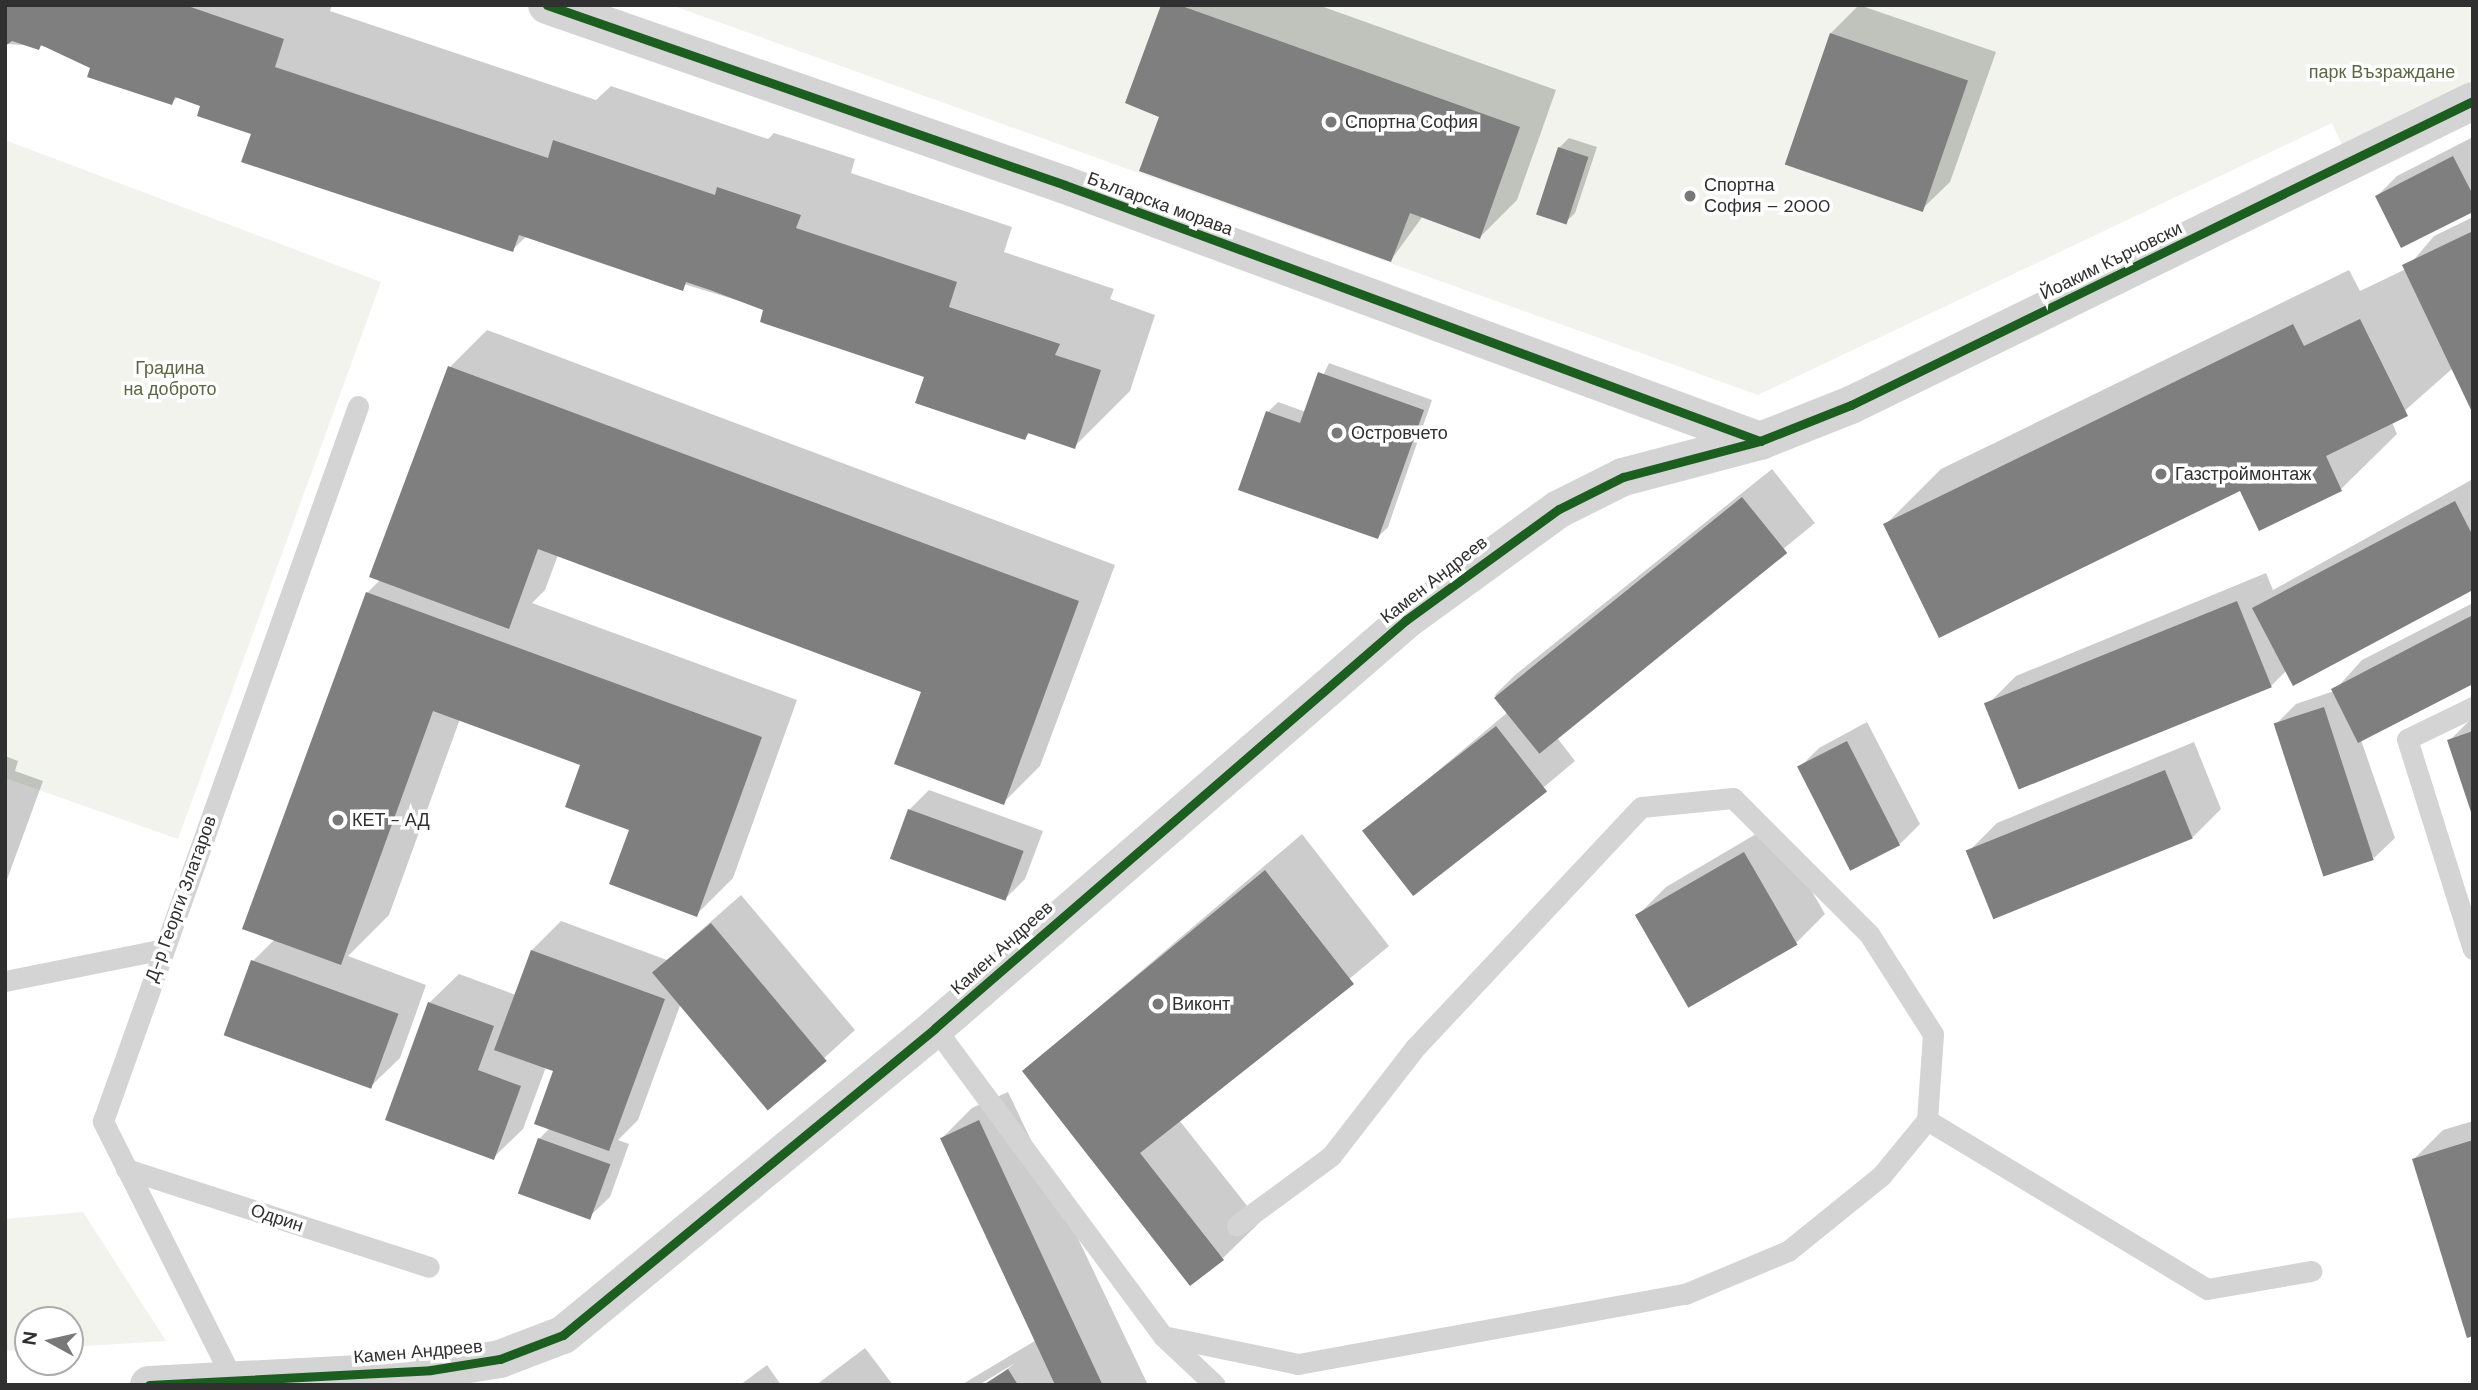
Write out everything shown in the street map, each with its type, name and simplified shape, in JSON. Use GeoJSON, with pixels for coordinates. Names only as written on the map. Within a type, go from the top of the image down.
{"type":"FeatureCollection","features":[{"type":"Feature","properties":{"kind":"street","name":"Българска морава"},"geometry":{"type":"LineString","coordinates":[[547,5],[1203,236],[1760,441]]}},
{"type":"Feature","properties":{"kind":"street","name":"Йоаким Кърчовски"},"geometry":{"type":"LineString","coordinates":[[1760,441],[1851,405],[2473,101]]}},
{"type":"Feature","properties":{"kind":"street","name":"Камен Андреев"},"geometry":{"type":"LineString","coordinates":[[149,1385],[431,1370],[500,1359],[563,1335],[935,1028],[1137,848],[1483,559],[1623,477],[1760,441]]}},
{"type":"Feature","properties":{"kind":"lane","name":"Д-р Георги Златаров"},"geometry":{"type":"LineString","coordinates":[[234,1382],[103,1121],[358,406]]}},
{"type":"Feature","properties":{"kind":"lane"},"geometry":{"type":"LineString","coordinates":[[2473,707],[2407,739],[2466,900],[2473,949]]}},
{"type":"Feature","properties":{"kind":"lane"},"geometry":{"type":"LineString","coordinates":[[1163,1336],[1298,1364],[1685,1294],[1788,1251],[1881,1176],[1927,1120],[1933,1034],[1869,934],[1733,797],[1640,807],[1414,1049],[1331,1156],[1237,1225]]}},
{"type":"Feature","properties":{"kind":"lane"},"geometry":{"type":"LineString","coordinates":[[5,981],[163,949]]}},
{"type":"Feature","properties":{"kind":"lane"},"geometry":{"type":"LineString","coordinates":[[935,1028],[1163,1336],[1215,1385]]}},
{"type":"Feature","properties":{"kind":"lane"},"geometry":{"type":"LineString","coordinates":[[1927,1120],[2207,1289],[2311,1271]]}},
{"type":"Feature","properties":{"kind":"lane","name":"Одрин"},"geometry":{"type":"LineString","coordinates":[[126,1169],[429,1267]]}},
{"type":"Feature","properties":{"kind":"green space","name":"Спортна София – 2000"},"geometry":{"type":"Polygon","coordinates":[[[671,5],[2473,5],[2473,101],[2350,162],[2332,123],[1758,395],[671,5]]]}},
{"type":"Feature","properties":{"kind":"green space","name":"Градина на доброто"},"geometry":{"type":"Polygon","coordinates":[[[5,140],[381,282],[178,839],[5,778],[5,140]]]}},
{"type":"Feature","properties":{"kind":"green space"},"geometry":{"type":"Polygon","coordinates":[[[83,1212],[166,1341],[84,1346],[84,1306],[14,1306],[14,1350],[5,1351],[5,1219],[83,1212]]]}},
{"type":"Feature","properties":{"kind":"building"},"geometry":{"type":"Polygon","coordinates":[[[5,5],[185,5],[284,39],[275,67],[548,158],[553,140],[715,195],[717,187],[801,215],[796,228],[957,282],[949,307],[1060,344],[1055,355],[1101,370],[1075,449],[1028,433],[1025,440],[915,403],[924,377],[760,322],[763,310],[710,290],[686,282],[683,291],[519,235],[513,252],[241,162],[251,134],[197,116],[200,106],[175,97],[172,105],[87,77],[90,68],[41,45],[39,50],[12,41],[5,46],[5,5]]]}},
{"type":"Feature","properties":{"kind":"building","name":"Спортна София"},"geometry":{"type":"Polygon","coordinates":[[[1161,5],[1179,5],[1520,127],[1480,239],[1410,213],[1391,262],[1139,171],[1159,117],[1125,103],[1161,5]]]}},
{"type":"Feature","properties":{"kind":"building"},"geometry":{"type":"Polygon","coordinates":[[[1830,33],[1968,81],[1923,212],[1785,164],[1830,33]]]}},
{"type":"Feature","properties":{"kind":"building"},"geometry":{"type":"Polygon","coordinates":[[[1558,147],[1588,157],[1566,224],[1536,215],[1558,147]]]}},
{"type":"Feature","properties":{"kind":"building"},"geometry":{"type":"Polygon","coordinates":[[[2453,156],[2473,195],[2473,212],[2401,248],[2375,196],[2453,156]]]}},
{"type":"Feature","properties":{"kind":"building"},"geometry":{"type":"Polygon","coordinates":[[[2473,231],[2473,414],[2402,265],[2473,231]]]}},
{"type":"Feature","properties":{"kind":"building","name":"Газстроймонтаж"},"geometry":{"type":"Polygon","coordinates":[[[2360,319],[2408,416],[2326,456],[2342,491],[2259,531],[2240,491],[1939,638],[1883,524],[2293,324],[2304,346],[2360,319]]]}},
{"type":"Feature","properties":{"kind":"building"},"geometry":{"type":"Polygon","coordinates":[[[448,366],[1079,601],[1004,805],[894,764],[921,692],[538,549],[509,629],[369,577],[448,366]]]}},
{"type":"Feature","properties":{"kind":"building"},"geometry":{"type":"Polygon","coordinates":[[[1318,372],[1424,410],[1378,539],[1238,490],[1266,411],[1300,423],[1318,372]]]}},
{"type":"Feature","properties":{"kind":"building"},"geometry":{"type":"Polygon","coordinates":[[[1742,497],[1787,553],[1539,754],[1494,698],[1742,497]]]}},
{"type":"Feature","properties":{"kind":"building"},"geometry":{"type":"Polygon","coordinates":[[[2455,501],[2473,536],[2473,590],[2293,686],[2252,608],[2455,501]]]}},
{"type":"Feature","properties":{"kind":"building"},"geometry":{"type":"Polygon","coordinates":[[[366,592],[762,737],[697,917],[609,884],[629,830],[565,807],[580,765],[433,711],[341,965],[242,929],[366,592]]]}},
{"type":"Feature","properties":{"kind":"building"},"geometry":{"type":"Polygon","coordinates":[[[2237,601],[2272,687],[2019,789],[1984,703],[2237,601]]]}},
{"type":"Feature","properties":{"kind":"building"},"geometry":{"type":"Polygon","coordinates":[[[2473,615],[2473,684],[2358,743],[2331,689],[2473,615]]]}},
{"type":"Feature","properties":{"kind":"building"},"geometry":{"type":"Polygon","coordinates":[[[2324,707],[2374,860],[2323,876],[2274,723],[2324,707]]]}},
{"type":"Feature","properties":{"kind":"building"},"geometry":{"type":"Polygon","coordinates":[[[1496,726],[1547,791],[1413,896],[1362,831],[1496,726]]]}},
{"type":"Feature","properties":{"kind":"building"},"geometry":{"type":"Polygon","coordinates":[[[2473,731],[2473,814],[2472,815],[2447,740],[2473,731]]]}},
{"type":"Feature","properties":{"kind":"building"},"geometry":{"type":"Polygon","coordinates":[[[1847,741],[1900,845],[1850,871],[1797,766],[1847,741]]]}},
{"type":"Feature","properties":{"kind":"building"},"geometry":{"type":"Polygon","coordinates":[[[2165,770],[2193,839],[1993,919],[1966,851],[2165,770]]]}},
{"type":"Feature","properties":{"kind":"building"},"geometry":{"type":"Polygon","coordinates":[[[908,809],[1024,851],[1005,901],[890,859],[908,809]]]}},
{"type":"Feature","properties":{"kind":"building"},"geometry":{"type":"Polygon","coordinates":[[[1744,852],[1798,945],[1688,1008],[1635,915],[1744,852]]]}},
{"type":"Feature","properties":{"kind":"building"},"geometry":{"type":"Polygon","coordinates":[[[1265,870],[1354,984],[1140,1153],[1224,1260],[1190,1286],[1022,1071],[1265,870]]]}},
{"type":"Feature","properties":{"kind":"building"},"geometry":{"type":"Polygon","coordinates":[[[711,923],[827,1061],[768,1110],[652,972],[711,923]]]}},
{"type":"Feature","properties":{"kind":"building"},"geometry":{"type":"Polygon","coordinates":[[[531,950],[665,999],[609,1151],[534,1124],[553,1071],[494,1050],[531,950]]]}},
{"type":"Feature","properties":{"kind":"building"},"geometry":{"type":"Polygon","coordinates":[[[251,960],[399,1014],[371,1089],[224,1035],[251,960]]]}},
{"type":"Feature","properties":{"kind":"building"},"geometry":{"type":"Polygon","coordinates":[[[428,1002],[494,1026],[478,1070],[521,1086],[494,1160],[385,1120],[428,1002]]]}},
{"type":"Feature","properties":{"kind":"building"},"geometry":{"type":"Polygon","coordinates":[[[979,1120],[1103,1385],[1055,1385],[940,1138],[979,1120]]]}},
{"type":"Feature","properties":{"kind":"building"},"geometry":{"type":"Polygon","coordinates":[[[538,1138],[610,1164],[590,1220],[518,1193],[538,1138]]]}},
{"type":"Feature","properties":{"kind":"building"},"geometry":{"type":"Polygon","coordinates":[[[2473,1140],[2473,1336],[2467,1338],[2412,1159],[2473,1140]]]}},
{"type":"Feature","properties":{"kind":"building"},"geometry":{"type":"Polygon","coordinates":[[[1008,1369],[1018,1385],[983,1385],[1008,1369]]]}},
{"type":"Feature","properties":{"kind":"cycle path"},"geometry":{"type":"LineString","coordinates":[[547,5],[1065,185],[1760,441]]}},
{"type":"Feature","properties":{"kind":"cycle path"},"geometry":{"type":"LineString","coordinates":[[149,1385],[431,1370],[500,1359],[563,1335],[935,1028],[1406,620],[1559,509],[1623,477],[1760,441],[1851,405],[2473,101]]}},
{"type":"Feature","properties":{"kind":"place","name":"Спортна София"},"geometry":{"type":"Point","coordinates":[1331,122]}},
{"type":"Feature","properties":{"kind":"place","name":"Спортна София – 2000"},"geometry":{"type":"Point","coordinates":[1690,196]}},
{"type":"Feature","properties":{"kind":"place","name":"Островчето"},"geometry":{"type":"Point","coordinates":[1337,433]}},
{"type":"Feature","properties":{"kind":"place","name":"Газстроймонтаж"},"geometry":{"type":"Point","coordinates":[2161,474]}},
{"type":"Feature","properties":{"kind":"place","name":"КЕТ - АД"},"geometry":{"type":"Point","coordinates":[338,820]}},
{"type":"Feature","properties":{"kind":"place","name":"Виконт"},"geometry":{"type":"Point","coordinates":[1158,1004]}},
{"type":"Feature","properties":{"kind":"park label","name":"парк Възраждане"},"geometry":{"type":"Point","coordinates":[2382,72]}}]}
